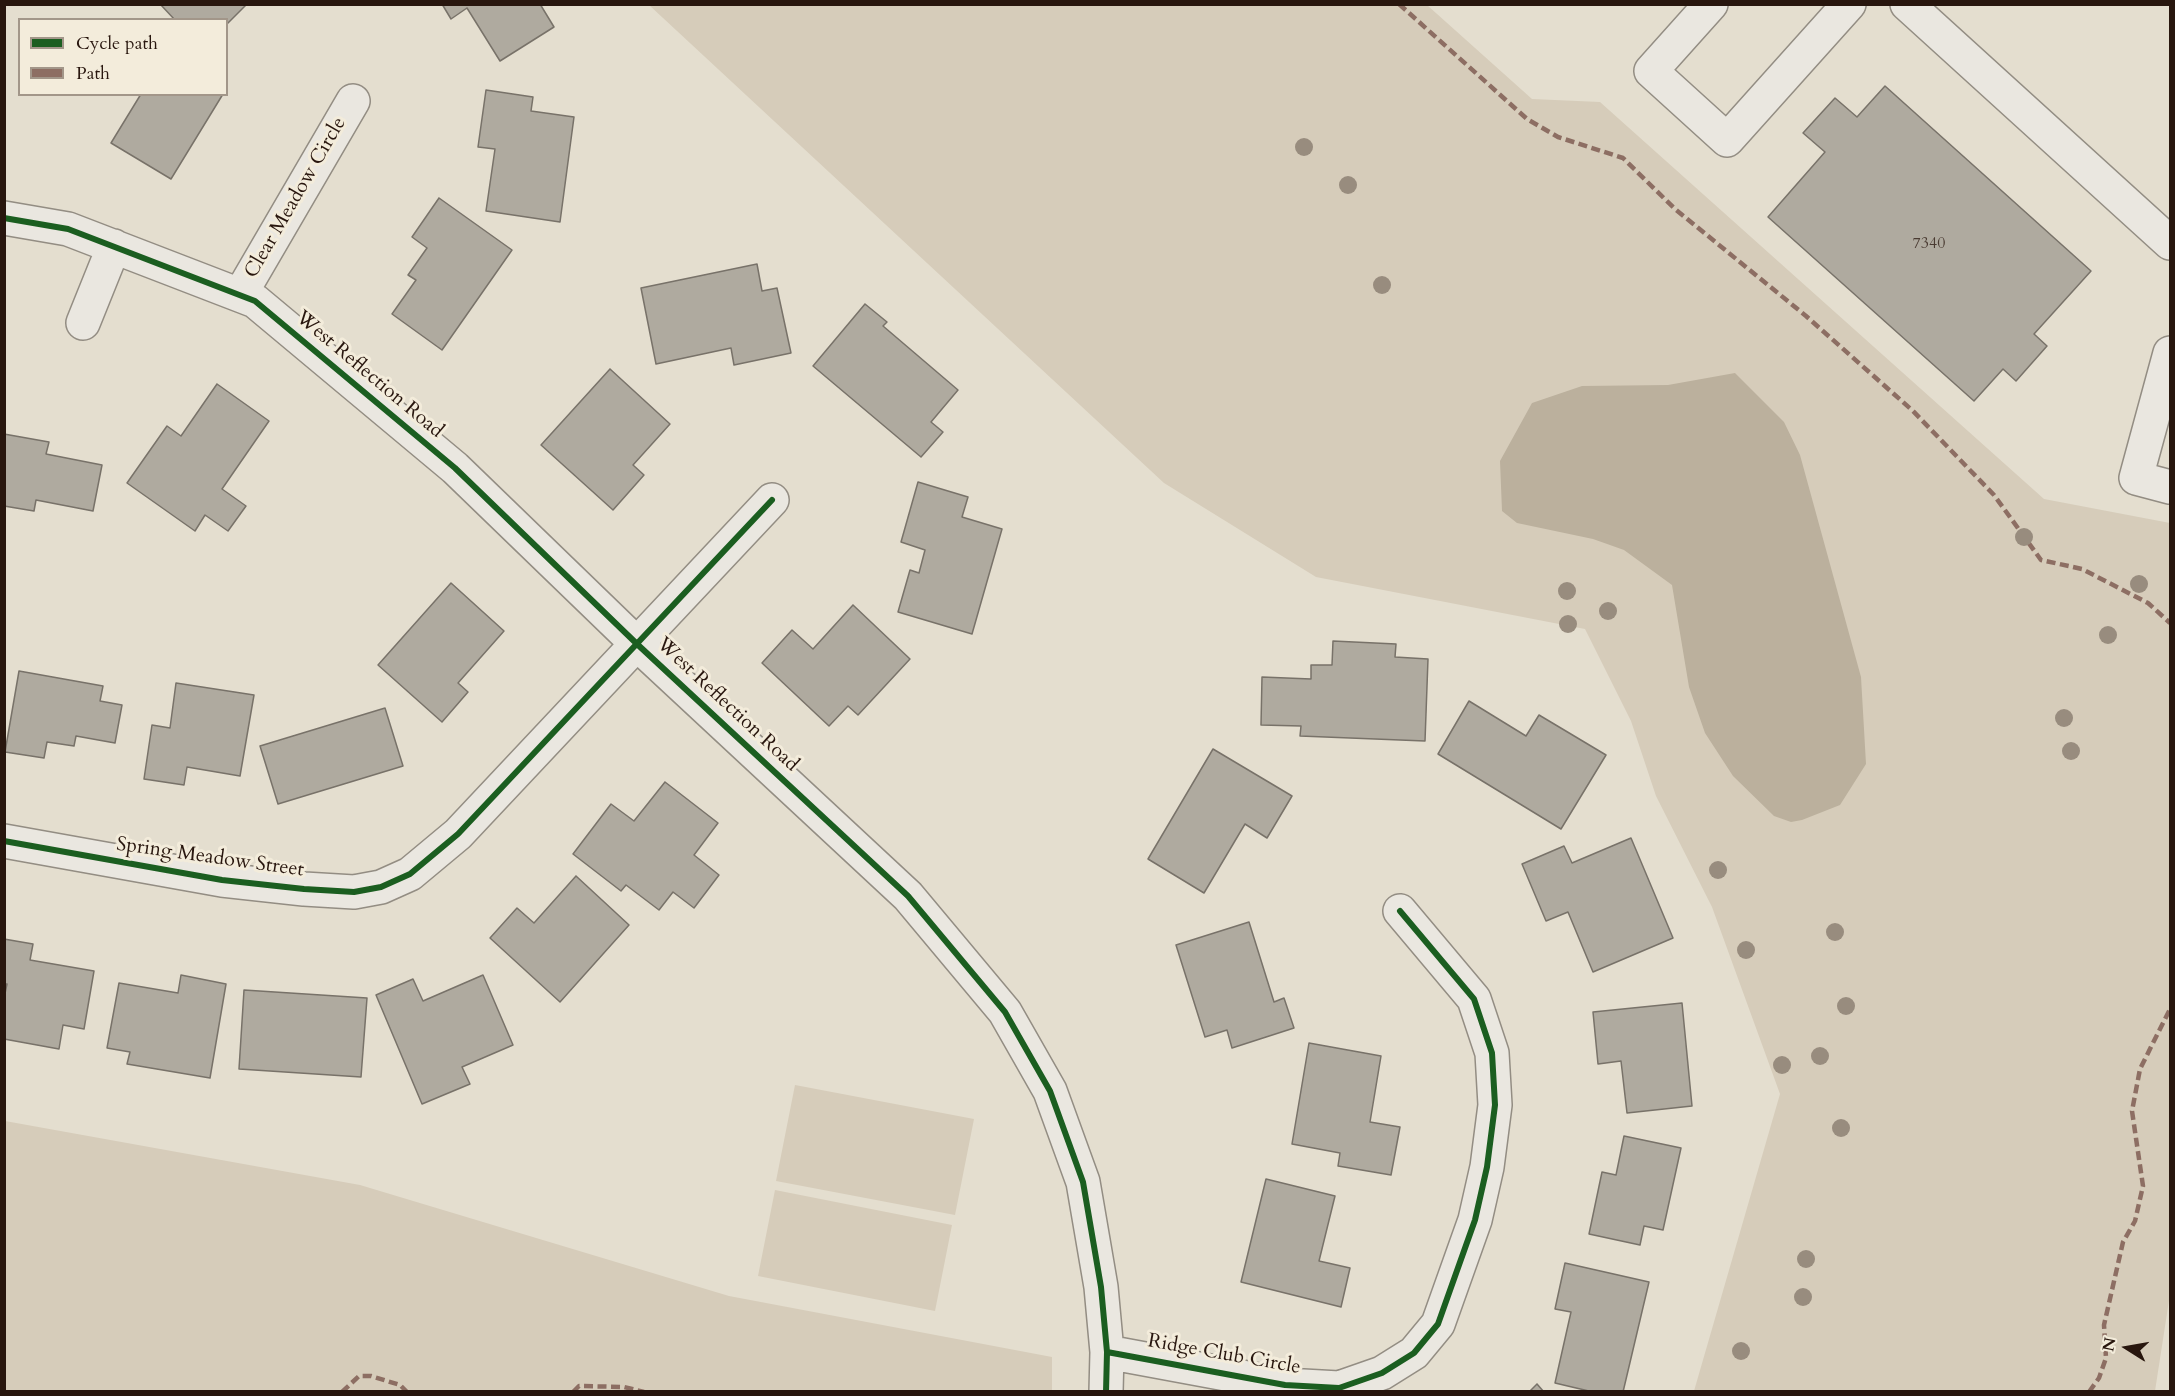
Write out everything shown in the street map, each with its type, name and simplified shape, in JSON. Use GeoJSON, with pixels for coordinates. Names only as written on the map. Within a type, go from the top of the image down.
{"type":"FeatureCollection","features":[{"type":"Feature","properties":{"kind":"street"},"geometry":{"type":"LineString","coordinates":[[1711,4],[1651,71],[1727,140],[1849,4]]}},
{"type":"Feature","properties":{"kind":"street"},"geometry":{"type":"LineString","coordinates":[[1907,4],[2170,243]]}},
{"type":"Feature","properties":{"kind":"street","name":"Clear Meadow Circle"},"geometry":{"type":"LineString","coordinates":[[240,296],[352,101]]}},
{"type":"Feature","properties":{"kind":"street","name":"West Reflection Road"},"geometry":{"type":"LineString","coordinates":[[4,219],[68,229],[255,302],[454,468],[637,644],[908,896],[1005,1012],[1050,1091],[1083,1182],[1101,1287],[1107,1352],[1106,1392]]}},
{"type":"Feature","properties":{"kind":"street"},"geometry":{"type":"LineString","coordinates":[[83,323],[114,246]]}},
{"type":"Feature","properties":{"kind":"street"},"geometry":{"type":"LineString","coordinates":[[2170,352],[2136,478],[2170,487]]}},
{"type":"Feature","properties":{"kind":"street","name":"Spring Meadow Street"},"geometry":{"type":"LineString","coordinates":[[4,841],[222,880],[354,892],[381,887],[410,874],[458,834],[772,500]]}},
{"type":"Feature","properties":{"kind":"street","name":"Ridge Club Circle"},"geometry":{"type":"LineString","coordinates":[[1107,1352],[1285,1385],[1339,1388],[1382,1373],[1414,1353],[1438,1324],[1475,1220],[1487,1167],[1495,1105],[1492,1053],[1474,999],[1400,910]]}},
{"type":"Feature","properties":{"kind":"shaded area"},"geometry":{"type":"Polygon","coordinates":[[[649,5],[1427,5],[1532,99],[1600,102],[2044,499],[2170,523],[2170,1294],[2155,1391],[1694,1391],[1780,1094],[1712,907],[1656,796],[1631,721],[1585,629],[1316,577],[1164,483],[649,5]]]}},
{"type":"Feature","properties":{"kind":"shaded area"},"geometry":{"type":"Polygon","coordinates":[[[1735,373],[1784,422],[1800,455],[1861,677],[1866,764],[1840,805],[1791,822],[1774,816],[1733,776],[1705,733],[1689,687],[1672,585],[1624,550],[1593,539],[1517,523],[1502,511],[1500,461],[1532,403],[1582,386],[1668,385],[1735,373]]]}},
{"type":"Feature","properties":{"kind":"shaded area"},"geometry":{"type":"Polygon","coordinates":[[[795,1085],[974,1119],[955,1215],[776,1181],[795,1085]]]}},
{"type":"Feature","properties":{"kind":"shaded area"},"geometry":{"type":"Polygon","coordinates":[[[5,1121],[360,1185],[729,1296],[1052,1357],[1052,1391],[5,1391],[5,1121]]]}},
{"type":"Feature","properties":{"kind":"shaded area"},"geometry":{"type":"Polygon","coordinates":[[[775,1190],[952,1225],[935,1311],[758,1276],[775,1190]]]}},
{"type":"Feature","properties":{"kind":"building"},"geometry":{"type":"Polygon","coordinates":[[[160,4],[247,4],[228,23],[228,18],[173,18],[160,4]]]}},
{"type":"Feature","properties":{"kind":"building"},"geometry":{"type":"Polygon","coordinates":[[[442,4],[540,4],[554,27],[500,61],[467,8],[451,19],[442,4]]]}},
{"type":"Feature","properties":{"kind":"building"},"geometry":{"type":"Polygon","coordinates":[[[1885,86],[2091,271],[2034,334],[2047,346],[2016,381],[2003,369],[1974,401],[1768,217],[1825,152],[1803,133],[1835,98],[1857,117],[1885,86]]]}},
{"type":"Feature","properties":{"kind":"building"},"geometry":{"type":"Polygon","coordinates":[[[486,90],[533,97],[531,111],[574,117],[560,222],[486,211],[495,149],[478,147],[486,90]]]}},
{"type":"Feature","properties":{"kind":"building"},"geometry":{"type":"Polygon","coordinates":[[[140,96],[222,96],[171,179],[111,143],[140,96]]]}},
{"type":"Feature","properties":{"kind":"building"},"geometry":{"type":"Polygon","coordinates":[[[439,198],[512,250],[442,350],[392,314],[416,280],[408,275],[427,248],[412,237],[439,198]]]}},
{"type":"Feature","properties":{"kind":"building"},"geometry":{"type":"Polygon","coordinates":[[[757,264],[762,291],[777,288],[791,353],[734,365],[731,348],[656,364],[641,288],[757,264]]]}},
{"type":"Feature","properties":{"kind":"building"},"geometry":{"type":"Polygon","coordinates":[[[865,304],[887,322],[883,326],[958,390],[931,422],[943,432],[921,457],[813,366],[865,304]]]}},
{"type":"Feature","properties":{"kind":"building"},"geometry":{"type":"Polygon","coordinates":[[[610,369],[670,424],[633,465],[644,475],[613,510],[541,445],[610,369]]]}},
{"type":"Feature","properties":{"kind":"building"},"geometry":{"type":"Polygon","coordinates":[[[217,384],[269,421],[222,489],[246,506],[228,531],[205,515],[195,531],[127,483],[167,426],[181,436],[217,384]]]}},
{"type":"Feature","properties":{"kind":"building"},"geometry":{"type":"Polygon","coordinates":[[[4,434],[49,442],[46,454],[102,465],[93,511],[36,500],[34,511],[4,506],[4,434]]]}},
{"type":"Feature","properties":{"kind":"building"},"geometry":{"type":"Polygon","coordinates":[[[918,482],[968,497],[962,517],[1002,529],[972,634],[898,612],[910,570],[919,573],[925,550],[901,542],[918,482]]]}},
{"type":"Feature","properties":{"kind":"building"},"geometry":{"type":"Polygon","coordinates":[[[451,583],[504,631],[458,683],[468,692],[442,722],[378,665],[451,583]]]}},
{"type":"Feature","properties":{"kind":"building"},"geometry":{"type":"Polygon","coordinates":[[[853,605],[910,659],[858,715],[848,706],[829,726],[762,663],[792,630],[813,649],[853,605]]]}},
{"type":"Feature","properties":{"kind":"building"},"geometry":{"type":"Polygon","coordinates":[[[1333,641],[1396,644],[1395,657],[1428,659],[1425,741],[1300,736],[1301,726],[1261,725],[1262,677],[1311,679],[1311,665],[1332,665],[1333,641]]]}},
{"type":"Feature","properties":{"kind":"building"},"geometry":{"type":"Polygon","coordinates":[[[19,671],[103,686],[100,701],[122,705],[115,743],[76,736],[74,746],[47,742],[44,758],[5,752],[19,671]]]}},
{"type":"Feature","properties":{"kind":"building"},"geometry":{"type":"Polygon","coordinates":[[[176,683],[254,695],[240,776],[187,767],[184,785],[144,779],[152,725],[170,728],[176,683]]]}},
{"type":"Feature","properties":{"kind":"building"},"geometry":{"type":"Polygon","coordinates":[[[1469,701],[1526,736],[1539,715],[1606,755],[1561,829],[1438,754],[1469,701]]]}},
{"type":"Feature","properties":{"kind":"building"},"geometry":{"type":"Polygon","coordinates":[[[385,708],[403,766],[278,804],[260,746],[385,708]]]}},
{"type":"Feature","properties":{"kind":"building"},"geometry":{"type":"Polygon","coordinates":[[[1213,749],[1292,796],[1267,838],[1245,824],[1204,893],[1148,859],[1213,749]]]}},
{"type":"Feature","properties":{"kind":"building"},"geometry":{"type":"Polygon","coordinates":[[[665,782],[718,823],[694,855],[719,875],[694,908],[673,892],[659,910],[626,885],[621,891],[573,854],[611,804],[634,821],[665,782]]]}},
{"type":"Feature","properties":{"kind":"building"},"geometry":{"type":"Polygon","coordinates":[[[1631,838],[1673,938],[1593,972],[1568,912],[1546,921],[1522,864],[1564,846],[1572,863],[1631,838]]]}},
{"type":"Feature","properties":{"kind":"building"},"geometry":{"type":"Polygon","coordinates":[[[576,876],[629,925],[560,1002],[490,938],[517,908],[534,923],[576,876]]]}},
{"type":"Feature","properties":{"kind":"building"},"geometry":{"type":"Polygon","coordinates":[[[1249,922],[1274,1002],[1284,998],[1294,1028],[1232,1048],[1227,1030],[1205,1037],[1176,945],[1249,922]]]}},
{"type":"Feature","properties":{"kind":"building"},"geometry":{"type":"Polygon","coordinates":[[[4,939],[33,944],[30,960],[94,971],[84,1029],[63,1025],[59,1049],[4,1039],[4,998],[7,984],[4,984],[4,939]]]}},
{"type":"Feature","properties":{"kind":"building"},"geometry":{"type":"Polygon","coordinates":[[[181,975],[226,984],[210,1078],[127,1064],[130,1052],[107,1048],[119,983],[178,993],[181,975]]]}},
{"type":"Feature","properties":{"kind":"building"},"geometry":{"type":"Polygon","coordinates":[[[483,975],[513,1045],[462,1067],[470,1084],[422,1104],[376,995],[413,979],[423,1001],[483,975]]]}},
{"type":"Feature","properties":{"kind":"building"},"geometry":{"type":"Polygon","coordinates":[[[244,990],[367,998],[361,1077],[239,1069],[244,990]]]}},
{"type":"Feature","properties":{"kind":"building"},"geometry":{"type":"Polygon","coordinates":[[[1682,1003],[1692,1106],[1627,1113],[1621,1061],[1598,1064],[1593,1012],[1682,1003]]]}},
{"type":"Feature","properties":{"kind":"building"},"geometry":{"type":"Polygon","coordinates":[[[1309,1043],[1381,1056],[1370,1122],[1400,1127],[1391,1175],[1338,1166],[1340,1153],[1292,1144],[1309,1043]]]}},
{"type":"Feature","properties":{"kind":"building"},"geometry":{"type":"Polygon","coordinates":[[[1624,1136],[1681,1148],[1663,1230],[1644,1226],[1640,1245],[1589,1234],[1602,1172],[1616,1175],[1624,1136]]]}},
{"type":"Feature","properties":{"kind":"building"},"geometry":{"type":"Polygon","coordinates":[[[1266,1179],[1335,1196],[1319,1261],[1350,1268],[1341,1307],[1241,1282],[1266,1179]]]}},
{"type":"Feature","properties":{"kind":"building"},"geometry":{"type":"Polygon","coordinates":[[[1565,1263],[1649,1282],[1623,1392],[1593,1392],[1555,1383],[1571,1312],[1555,1309],[1565,1263]]]}},
{"type":"Feature","properties":{"kind":"building"},"geometry":{"type":"Polygon","coordinates":[[[1537,1384],[1544,1392],[1529,1392],[1537,1384]]]}},
{"type":"Feature","properties":{"kind":"marked path"},"geometry":{"type":"LineString","coordinates":[[1399,4],[1527,119],[1558,137],[1623,158],[1675,209],[1806,316],[1913,411],[1994,495],[2041,560],[2082,569],[2148,603],[2170,623]]}},
{"type":"Feature","properties":{"kind":"marked path"},"geometry":{"type":"LineString","coordinates":[[2089,1392],[2099,1378],[2106,1358],[2104,1325],[2123,1242],[2135,1221],[2143,1186],[2132,1111],[2140,1069],[2170,1009]]}},
{"type":"Feature","properties":{"kind":"marked path"},"geometry":{"type":"LineString","coordinates":[[342,1392],[359,1376],[371,1376],[400,1385],[407,1392]]}},
{"type":"Feature","properties":{"kind":"marked path"},"geometry":{"type":"LineString","coordinates":[[573,1392],[579,1386],[624,1387],[644,1392]]}},
{"type":"Feature","properties":{"kind":"cycle path"},"geometry":{"type":"LineString","coordinates":[[4,218],[68,229],[255,301],[455,468],[637,644],[908,896],[1005,1012],[1050,1091],[1083,1182],[1101,1287],[1107,1352],[1106,1392]]}},
{"type":"Feature","properties":{"kind":"cycle path"},"geometry":{"type":"LineString","coordinates":[[4,841],[222,880],[354,892],[381,887],[410,874],[458,834],[772,500]]}},
{"type":"Feature","properties":{"kind":"cycle path"},"geometry":{"type":"LineString","coordinates":[[1107,1352],[1285,1385],[1339,1388],[1382,1373],[1414,1353],[1438,1324],[1475,1220],[1487,1167],[1495,1105],[1492,1053],[1474,999],[1400,911]]}}]}
